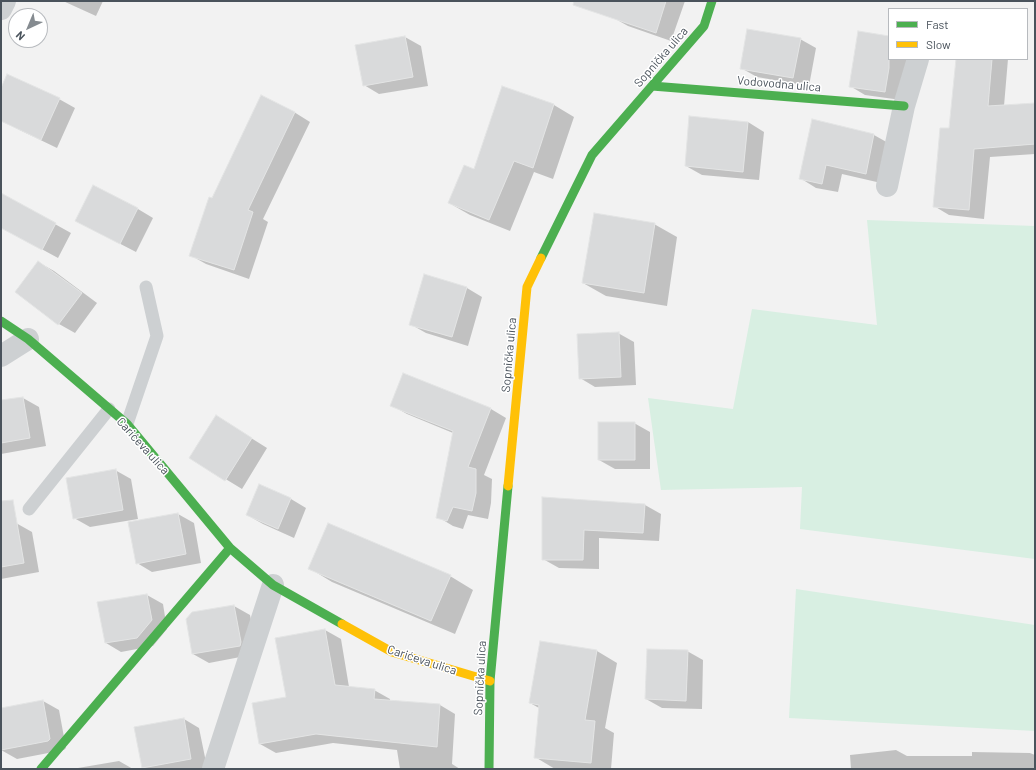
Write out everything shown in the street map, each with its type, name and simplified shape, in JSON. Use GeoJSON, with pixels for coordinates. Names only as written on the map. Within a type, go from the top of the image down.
{"type":"FeatureCollection","features":[{"type":"Feature","properties":{"kind":"street"},"geometry":{"type":"LineString","coordinates":[[1,10],[6,1]]}},
{"type":"Feature","properties":{"kind":"street","name":"Sopnička ulica"},"geometry":{"type":"LineString","coordinates":[[489,769],[490,681],[527,286],[592,155],[704,26],[712,1]]}},
{"type":"Feature","properties":{"kind":"street"},"geometry":{"type":"LineString","coordinates":[[887,186],[904,106],[918,60]]}},
{"type":"Feature","properties":{"kind":"street","name":"Vodovodna ulica"},"geometry":{"type":"LineString","coordinates":[[652,86],[904,106]]}},
{"type":"Feature","properties":{"kind":"street","name":"Carićeva ulica"},"geometry":{"type":"LineString","coordinates":[[1,320],[28,338],[127,424],[230,548],[272,585],[392,652],[490,681]]}},
{"type":"Feature","properties":{"kind":"street"},"geometry":{"type":"LineString","coordinates":[[1,356],[28,338]]}},
{"type":"Feature","properties":{"kind":"street"},"geometry":{"type":"LineString","coordinates":[[41,769],[230,548]]}},
{"type":"Feature","properties":{"kind":"street"},"geometry":{"type":"LineString","coordinates":[[213,769],[272,585]]}},
{"type":"Feature","properties":{"kind":"lane"},"geometry":{"type":"LineString","coordinates":[[127,424],[157,336],[146,287]]}},
{"type":"Feature","properties":{"kind":"lane"},"geometry":{"type":"LineString","coordinates":[[30,509],[109,409]]}},
{"type":"Feature","properties":{"kind":"green space"},"geometry":{"type":"Polygon","coordinates":[[[867,220],[1035,226],[1035,559],[800,529],[802,487],[661,490],[648,398],[733,409],[752,309],[877,325],[867,220]]]}},
{"type":"Feature","properties":{"kind":"green space"},"geometry":{"type":"Polygon","coordinates":[[[796,589],[1035,625],[1035,731],[789,718],[796,589]]]}},
{"type":"Feature","properties":{"kind":"building"},"geometry":{"type":"Polygon","coordinates":[[[574,1],[666,1],[656,33],[573,5],[574,1]]]}},
{"type":"Feature","properties":{"kind":"building"},"geometry":{"type":"Polygon","coordinates":[[[747,29],[801,38],[793,78],[740,69],[747,29]]]}},
{"type":"Feature","properties":{"kind":"building"},"geometry":{"type":"Polygon","coordinates":[[[858,31],[888,36],[889,68],[885,92],[849,87],[858,31]]]}},
{"type":"Feature","properties":{"kind":"building"},"geometry":{"type":"Polygon","coordinates":[[[405,36],[413,77],[363,86],[355,45],[405,36]]]}},
{"type":"Feature","properties":{"kind":"building"},"geometry":{"type":"Polygon","coordinates":[[[956,60],[992,60],[988,106],[1035,103],[1035,144],[974,149],[969,210],[933,207],[940,128],[949,128],[956,60]]]}},
{"type":"Feature","properties":{"kind":"building"},"geometry":{"type":"Polygon","coordinates":[[[7,74],[60,98],[41,140],[1,121],[1,88],[7,74]]]}},
{"type":"Feature","properties":{"kind":"building"},"geometry":{"type":"Polygon","coordinates":[[[502,86],[554,104],[533,168],[514,161],[489,220],[448,203],[464,165],[474,169],[502,86]]]}},
{"type":"Feature","properties":{"kind":"building"},"geometry":{"type":"Polygon","coordinates":[[[261,95],[295,112],[248,210],[253,212],[234,270],[189,256],[209,197],[212,198],[261,95]]]}},
{"type":"Feature","properties":{"kind":"building"},"geometry":{"type":"Polygon","coordinates":[[[689,116],[748,122],[743,172],[685,166],[689,116]]]}},
{"type":"Feature","properties":{"kind":"building"},"geometry":{"type":"Polygon","coordinates":[[[812,119],[874,134],[866,174],[826,165],[822,184],[799,179],[812,119]]]}},
{"type":"Feature","properties":{"kind":"building"},"geometry":{"type":"Polygon","coordinates":[[[93,185],[138,208],[120,244],[75,221],[93,185]]]}},
{"type":"Feature","properties":{"kind":"building"},"geometry":{"type":"Polygon","coordinates":[[[1,193],[56,223],[42,250],[1,228],[1,193]]]}},
{"type":"Feature","properties":{"kind":"building"},"geometry":{"type":"Polygon","coordinates":[[[594,213],[655,223],[644,293],[582,283],[594,213]]]}},
{"type":"Feature","properties":{"kind":"building"},"geometry":{"type":"Polygon","coordinates":[[[38,261],[82,293],[58,325],[15,292],[38,261]]]}},
{"type":"Feature","properties":{"kind":"building"},"geometry":{"type":"Polygon","coordinates":[[[424,274],[467,287],[452,337],[409,325],[424,274]]]}},
{"type":"Feature","properties":{"kind":"building"},"geometry":{"type":"Polygon","coordinates":[[[619,332],[621,377],[579,379],[577,334],[619,332]]]}},
{"type":"Feature","properties":{"kind":"building"},"geometry":{"type":"Polygon","coordinates":[[[403,373],[491,408],[468,467],[476,469],[476,493],[472,511],[453,507],[447,521],[436,518],[453,431],[390,406],[403,373]]]}},
{"type":"Feature","properties":{"kind":"building"},"geometry":{"type":"Polygon","coordinates":[[[23,397],[30,438],[1,443],[1,400],[23,397]]]}},
{"type":"Feature","properties":{"kind":"building"},"geometry":{"type":"Polygon","coordinates":[[[216,415],[252,438],[225,481],[189,458],[216,415]]]}},
{"type":"Feature","properties":{"kind":"building"},"geometry":{"type":"Polygon","coordinates":[[[598,422],[635,422],[635,460],[598,460],[598,422]]]}},
{"type":"Feature","properties":{"kind":"building"},"geometry":{"type":"Polygon","coordinates":[[[116,469],[123,510],[73,519],[66,478],[116,469]]]}},
{"type":"Feature","properties":{"kind":"building"},"geometry":{"type":"Polygon","coordinates":[[[259,484],[291,498],[278,529],[246,515],[259,484]]]}},
{"type":"Feature","properties":{"kind":"building"},"geometry":{"type":"Polygon","coordinates":[[[542,497],[645,504],[643,533],[584,530],[583,560],[542,560],[542,497]]]}},
{"type":"Feature","properties":{"kind":"building"},"geometry":{"type":"Polygon","coordinates":[[[13,500],[24,563],[1,567],[1,501],[13,500]]]}},
{"type":"Feature","properties":{"kind":"building"},"geometry":{"type":"Polygon","coordinates":[[[178,513],[186,554],[136,564],[128,522],[178,513]]]}},
{"type":"Feature","properties":{"kind":"building"},"geometry":{"type":"Polygon","coordinates":[[[328,523],[451,575],[431,621],[308,569],[328,523]]]}},
{"type":"Feature","properties":{"kind":"building"},"geometry":{"type":"Polygon","coordinates":[[[147,594],[152,620],[137,638],[105,643],[97,602],[147,594]]]}},
{"type":"Feature","properties":{"kind":"building"},"geometry":{"type":"Polygon","coordinates":[[[234,605],[241,642],[240,646],[192,654],[186,619],[192,612],[234,605]]]}},
{"type":"Feature","properties":{"kind":"building"},"geometry":{"type":"Polygon","coordinates":[[[325,629],[335,685],[375,689],[374,699],[440,704],[437,747],[316,734],[259,744],[252,703],[286,697],[275,638],[325,629]]]}},
{"type":"Feature","properties":{"kind":"building"},"geometry":{"type":"Polygon","coordinates":[[[540,641],[597,650],[585,720],[595,721],[591,763],[534,758],[539,705],[529,703],[540,641]]]}},
{"type":"Feature","properties":{"kind":"building"},"geometry":{"type":"Polygon","coordinates":[[[647,649],[688,650],[686,701],[645,699],[647,649]]]}},
{"type":"Feature","properties":{"kind":"building"},"geometry":{"type":"Polygon","coordinates":[[[43,700],[50,739],[48,741],[1,750],[1,708],[43,700]]]}},
{"type":"Feature","properties":{"kind":"building"},"geometry":{"type":"Polygon","coordinates":[[[184,718],[191,759],[142,768],[134,727],[184,718]]]}},
{"type":"Feature","properties":{"kind":"traffic: fast"},"geometry":{"type":"LineString","coordinates":[[541,258],[592,155],[704,26],[712,1]]}},
{"type":"Feature","properties":{"kind":"traffic: fast"},"geometry":{"type":"LineString","coordinates":[[652,86],[904,106]]}},
{"type":"Feature","properties":{"kind":"traffic: fast"},"geometry":{"type":"LineString","coordinates":[[1,321],[28,339],[127,424],[230,548],[273,585],[342,624]]}},
{"type":"Feature","properties":{"kind":"traffic: fast"},"geometry":{"type":"LineString","coordinates":[[489,769],[490,681],[508,486]]}},
{"type":"Feature","properties":{"kind":"traffic: fast"},"geometry":{"type":"LineString","coordinates":[[41,769],[230,548]]}},
{"type":"Feature","properties":{"kind":"traffic: slow"},"geometry":{"type":"LineString","coordinates":[[508,486],[527,287],[541,258]]}},
{"type":"Feature","properties":{"kind":"traffic: slow"},"geometry":{"type":"LineString","coordinates":[[342,624],[392,652],[490,681]]}}]}
